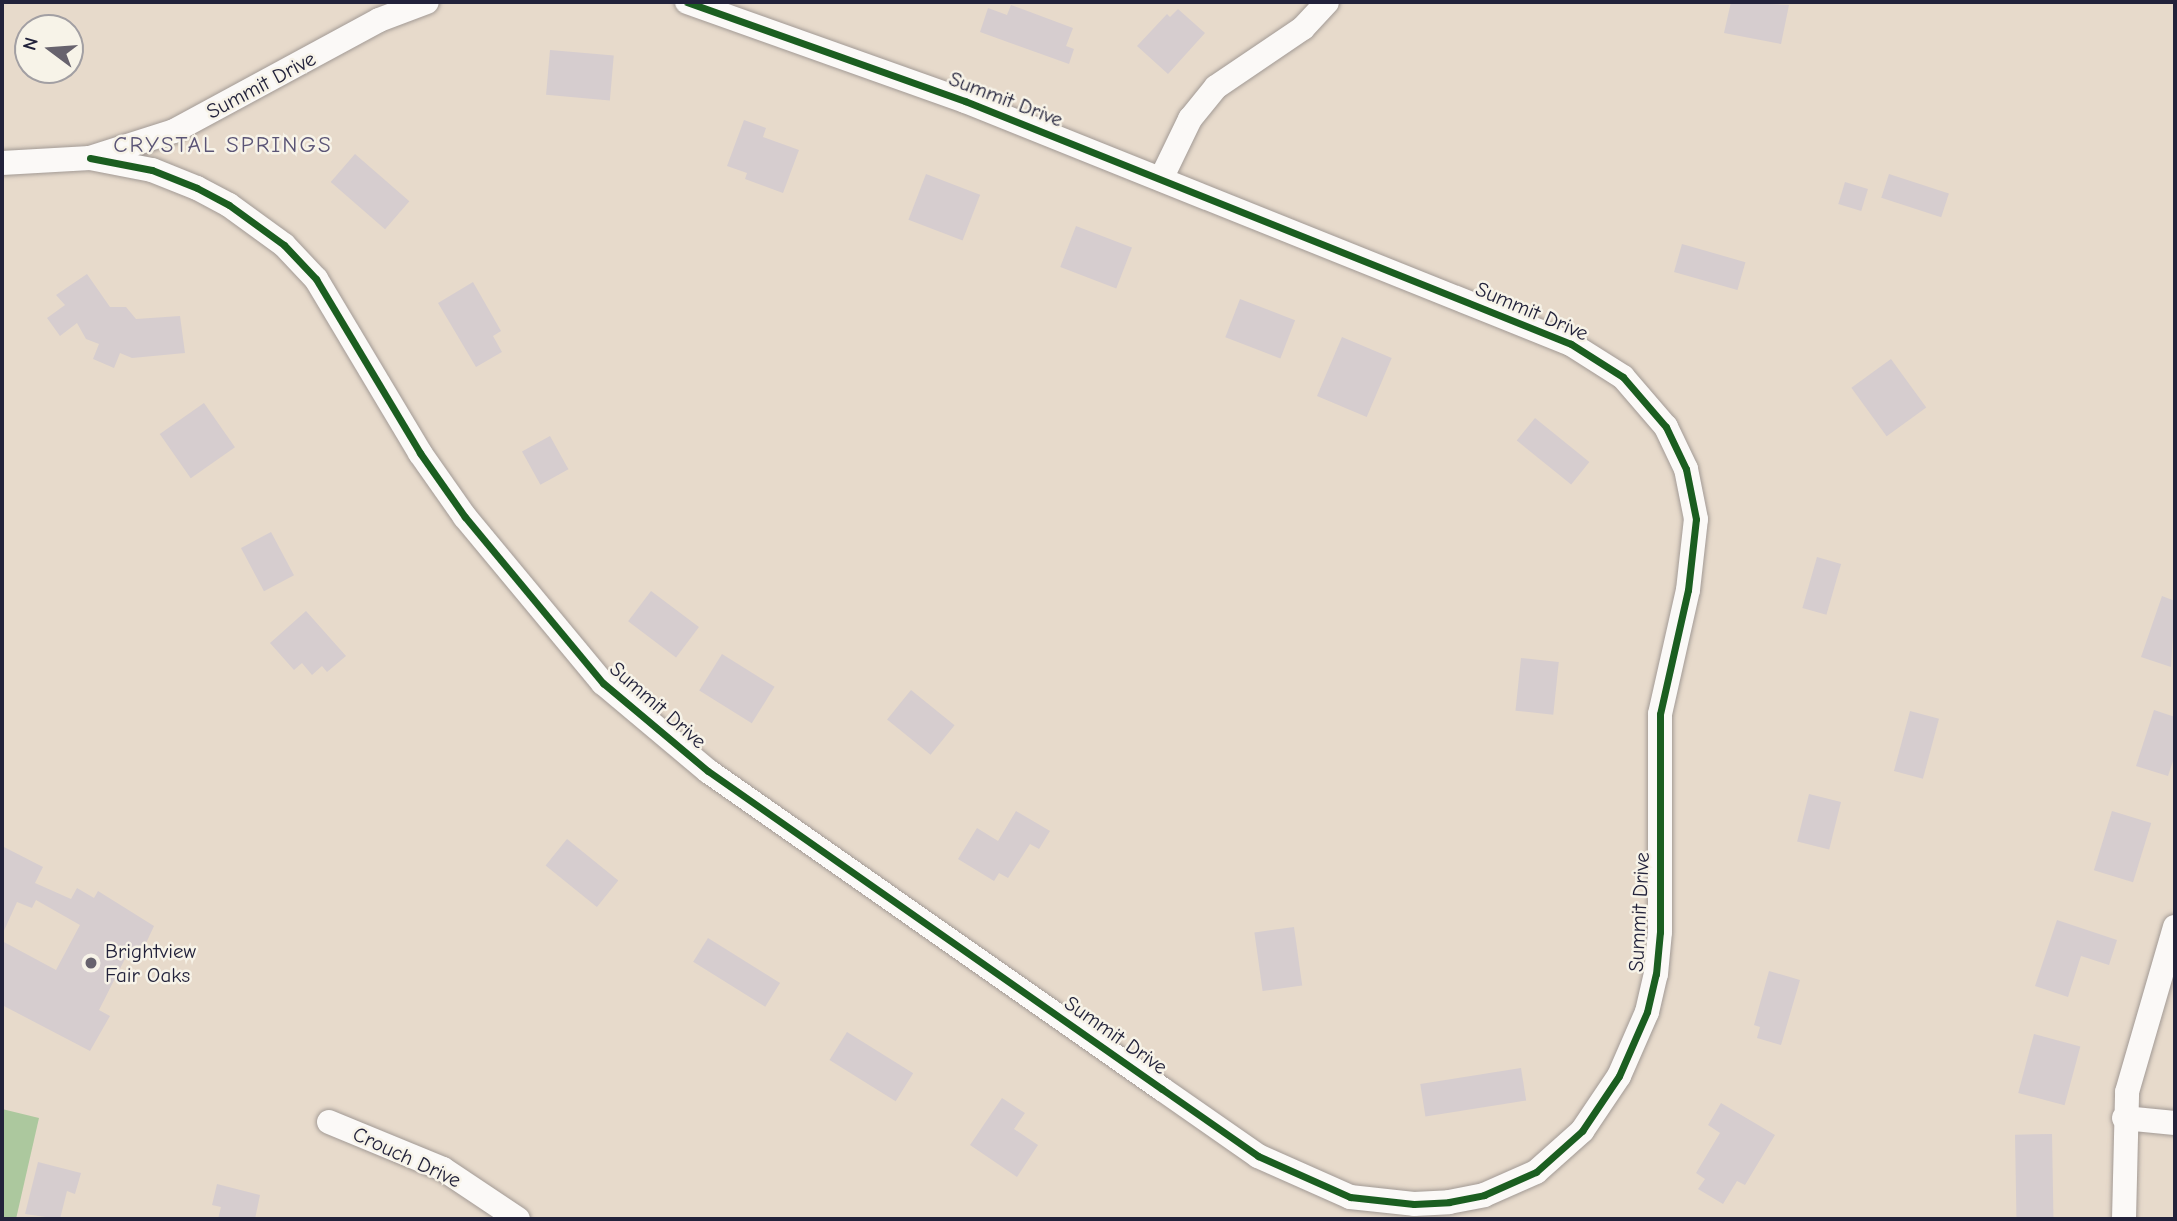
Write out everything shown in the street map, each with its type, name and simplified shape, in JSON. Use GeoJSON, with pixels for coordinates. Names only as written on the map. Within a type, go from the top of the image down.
{"type":"FeatureCollection","features":[{"type":"Feature","properties":{"kind":"street","name":"Summit Drive"},"geometry":{"type":"LineString","coordinates":[[90,158],[174,131],[379,20],[427,2]]}},
{"type":"Feature","properties":{"kind":"street","name":"Summit Drive"},"geometry":{"type":"LineString","coordinates":[[2,163],[90,158],[152,170],[197,188],[268,232],[303,263],[346,326],[420,453],[519,587],[603,683],[708,771],[1288,1172],[1326,1190],[1382,1202],[1449,1202],[1484,1195],[1536,1171],[1582,1131],[1619,1076],[1647,1012],[1660,932],[1660,714],[1694,556],[1696,519],[1686,469],[1666,427],[1646,400],[1590,354],[965,100],[687,2]]}},
{"type":"Feature","properties":{"kind":"street"},"geometry":{"type":"LineString","coordinates":[[1161,179],[1190,119],[1216,87],[1303,28],[1327,2]]}},
{"type":"Feature","properties":{"kind":"street"},"geometry":{"type":"LineString","coordinates":[[2124,1219],[2124,1118],[2132,1066],[2175,927]]}},
{"type":"Feature","properties":{"kind":"street"},"geometry":{"type":"LineString","coordinates":[[2124,1118],[2175,1124]]}},
{"type":"Feature","properties":{"kind":"street","name":"Crouch Drive"},"geometry":{"type":"LineString","coordinates":[[329,1122],[443,1169],[519,1219]]}},
{"type":"Feature","properties":{"kind":"green space"},"geometry":{"type":"Polygon","coordinates":[[[2,1109],[39,1118],[16,1219],[2,1219],[2,1109]]]}},
{"type":"Feature","properties":{"kind":"building"},"geometry":{"type":"Polygon","coordinates":[[[1731,2],[1789,5],[1781,44],[1724,33],[1731,2]]]}},
{"type":"Feature","properties":{"kind":"building"},"geometry":{"type":"Polygon","coordinates":[[[1011,5],[1073,28],[1066,46],[1074,49],[1069,64],[980,32],[988,8],[1007,15],[1011,5]]]}},
{"type":"Feature","properties":{"kind":"building"},"geometry":{"type":"Polygon","coordinates":[[[1178,9],[1205,33],[1168,74],[1137,46],[1167,14],[1170,17],[1178,9]]]}},
{"type":"Feature","properties":{"kind":"building"},"geometry":{"type":"Polygon","coordinates":[[[550,50],[614,56],[610,100],[546,95],[550,50]]]}},
{"type":"Feature","properties":{"kind":"building"},"geometry":{"type":"Polygon","coordinates":[[[744,120],[766,128],[763,137],[799,150],[783,193],[745,179],[747,173],[727,166],[744,120]]]}},
{"type":"Feature","properties":{"kind":"building"},"geometry":{"type":"Polygon","coordinates":[[[355,154],[409,201],[385,229],[331,182],[355,154]]]}},
{"type":"Feature","properties":{"kind":"building"},"geometry":{"type":"Polygon","coordinates":[[[926,174],[980,195],[963,241],[908,220],[926,174]]]}},
{"type":"Feature","properties":{"kind":"building"},"geometry":{"type":"Polygon","coordinates":[[[1889,174],[1949,193],[1941,217],[1881,198],[1889,174]]]}},
{"type":"Feature","properties":{"kind":"building"},"geometry":{"type":"Polygon","coordinates":[[[1845,182],[1868,189],[1861,211],[1838,204],[1845,182]]]}},
{"type":"Feature","properties":{"kind":"building"},"geometry":{"type":"Polygon","coordinates":[[[1076,226],[1132,248],[1116,289],[1060,267],[1076,226]]]}},
{"type":"Feature","properties":{"kind":"building"},"geometry":{"type":"Polygon","coordinates":[[[1682,244],[1745,262],[1737,290],[1674,272],[1682,244]]]}},
{"type":"Feature","properties":{"kind":"building"},"geometry":{"type":"Polygon","coordinates":[[[87,274],[110,307],[126,307],[136,319],[180,316],[185,353],[132,358],[120,353],[114,368],[93,359],[99,344],[86,339],[77,323],[60,336],[47,318],[65,305],[56,295],[87,274]]]}},
{"type":"Feature","properties":{"kind":"building"},"geometry":{"type":"Polygon","coordinates":[[[473,282],[501,331],[493,336],[502,352],[476,367],[438,303],[473,282]]]}},
{"type":"Feature","properties":{"kind":"building"},"geometry":{"type":"Polygon","coordinates":[[[1240,299],[1295,320],[1280,358],[1225,337],[1240,299]]]}},
{"type":"Feature","properties":{"kind":"building"},"geometry":{"type":"Polygon","coordinates":[[[1342,337],[1392,358],[1367,417],[1317,396],[1342,337]]]}},
{"type":"Feature","properties":{"kind":"building"},"geometry":{"type":"Polygon","coordinates":[[[1891,359],[1926,408],[1887,436],[1851,388],[1891,359]]]}},
{"type":"Feature","properties":{"kind":"building"},"geometry":{"type":"Polygon","coordinates":[[[204,403],[235,447],[191,478],[160,434],[204,403]]]}},
{"type":"Feature","properties":{"kind":"building"},"geometry":{"type":"Polygon","coordinates":[[[1535,418],[1589,462],[1571,485],[1517,441],[1535,418]]]}},
{"type":"Feature","properties":{"kind":"building"},"geometry":{"type":"Polygon","coordinates":[[[550,436],[568,469],[540,485],[522,452],[550,436]]]}},
{"type":"Feature","properties":{"kind":"building"},"geometry":{"type":"Polygon","coordinates":[[[271,532],[294,575],[264,591],[241,548],[271,532]]]}},
{"type":"Feature","properties":{"kind":"building"},"geometry":{"type":"Polygon","coordinates":[[[1817,557],[1841,564],[1826,615],[1802,608],[1817,557]]]}},
{"type":"Feature","properties":{"kind":"building"},"geometry":{"type":"Polygon","coordinates":[[[651,591],[699,627],[676,657],[628,621],[651,591]]]}},
{"type":"Feature","properties":{"kind":"building"},"geometry":{"type":"Polygon","coordinates":[[[2162,596],[2175,601],[2171,667],[2141,657],[2162,596]]]}},
{"type":"Feature","properties":{"kind":"building"},"geometry":{"type":"Polygon","coordinates":[[[306,611],[346,656],[327,672],[322,666],[312,675],[302,663],[294,670],[270,643],[306,611]]]}},
{"type":"Feature","properties":{"kind":"building"},"geometry":{"type":"Polygon","coordinates":[[[722,654],[775,687],[752,723],[699,690],[722,654]]]}},
{"type":"Feature","properties":{"kind":"building"},"geometry":{"type":"Polygon","coordinates":[[[1521,658],[1559,662],[1553,715],[1515,711],[1521,658]]]}},
{"type":"Feature","properties":{"kind":"building"},"geometry":{"type":"Polygon","coordinates":[[[911,690],[955,725],[931,755],[887,720],[911,690]]]}},
{"type":"Feature","properties":{"kind":"building"},"geometry":{"type":"Polygon","coordinates":[[[2154,710],[2175,717],[2175,755],[2168,776],[2136,766],[2154,710]]]}},
{"type":"Feature","properties":{"kind":"building"},"geometry":{"type":"Polygon","coordinates":[[[1910,711],[1939,719],[1923,779],[1894,771],[1910,711]]]}},
{"type":"Feature","properties":{"kind":"building"},"geometry":{"type":"Polygon","coordinates":[[[1809,794],[1841,802],[1829,850],[1797,842],[1809,794]]]}},
{"type":"Feature","properties":{"kind":"building"},"geometry":{"type":"Polygon","coordinates":[[[1016,811],[1050,831],[1039,849],[1030,844],[1008,878],[999,873],[994,881],[958,859],[977,828],[998,841],[1016,811]]]}},
{"type":"Feature","properties":{"kind":"building"},"geometry":{"type":"Polygon","coordinates":[[[2112,811],[2151,823],[2133,882],[2094,870],[2112,811]]]}},
{"type":"Feature","properties":{"kind":"building"},"geometry":{"type":"Polygon","coordinates":[[[567,839],[618,881],[597,907],[546,865],[567,839]]]}},
{"type":"Feature","properties":{"kind":"building","name":"Brightview Fair Oaks"},"geometry":{"type":"Polygon","coordinates":[[[2,846],[43,867],[35,883],[71,899],[77,888],[94,898],[98,891],[154,926],[140,956],[129,951],[99,1010],[110,1016],[90,1051],[2,1005],[2,941],[56,970],[80,925],[36,900],[32,908],[17,902],[2,935],[2,846]]]}},
{"type":"Feature","properties":{"kind":"building"},"geometry":{"type":"Polygon","coordinates":[[[2057,920],[2117,940],[2109,965],[2081,956],[2068,997],[2035,986],[2057,920]]]}},
{"type":"Feature","properties":{"kind":"building"},"geometry":{"type":"Polygon","coordinates":[[[1294,927],[1302,985],[1263,991],[1254,933],[1294,927]]]}},
{"type":"Feature","properties":{"kind":"building"},"geometry":{"type":"Polygon","coordinates":[[[708,938],[780,983],[765,1007],[693,962],[708,938]]]}},
{"type":"Feature","properties":{"kind":"building"},"geometry":{"type":"Polygon","coordinates":[[[1769,971],[1800,980],[1781,1045],[1757,1038],[1760,1027],[1754,1025],[1769,971]]]}},
{"type":"Feature","properties":{"kind":"building"},"geometry":{"type":"Polygon","coordinates":[[[847,1032],[913,1073],[896,1101],[830,1060],[847,1032]]]}},
{"type":"Feature","properties":{"kind":"building"},"geometry":{"type":"Polygon","coordinates":[[[2034,1034],[2080,1046],[2065,1105],[2018,1093],[2034,1034]]]}},
{"type":"Feature","properties":{"kind":"building"},"geometry":{"type":"Polygon","coordinates":[[[1521,1068],[1526,1101],[1425,1117],[1420,1084],[1521,1068]]]}},
{"type":"Feature","properties":{"kind":"building"},"geometry":{"type":"Polygon","coordinates":[[[1002,1098],[1025,1113],[1014,1129],[1038,1145],[1017,1177],[970,1145],[1002,1098]]]}},
{"type":"Feature","properties":{"kind":"building"},"geometry":{"type":"Polygon","coordinates":[[[1721,1103],[1775,1135],[1745,1185],[1737,1181],[1723,1204],[1698,1189],[1705,1179],[1696,1173],[1720,1133],[1708,1125],[1721,1103]]]}},
{"type":"Feature","properties":{"kind":"building"},"geometry":{"type":"Polygon","coordinates":[[[2052,1134],[2053,1219],[2016,1219],[2015,1135],[2052,1134]]]}},
{"type":"Feature","properties":{"kind":"building"},"geometry":{"type":"Polygon","coordinates":[[[38,1162],[81,1173],[75,1194],[67,1191],[60,1219],[25,1214],[38,1162]]]}},
{"type":"Feature","properties":{"kind":"building"},"geometry":{"type":"Polygon","coordinates":[[[217,1184],[260,1195],[255,1219],[218,1219],[221,1207],[212,1205],[217,1184]]]}},
{"type":"Feature","properties":{"kind":"cycle path"},"geometry":{"type":"LineString","coordinates":[[90,158],[152,170],[197,188],[229,205],[284,245],[316,279],[420,453],[465,517],[603,683],[708,771],[1258,1156],[1350,1197],[1414,1204],[1449,1202],[1484,1195],[1536,1172],[1582,1131],[1619,1076],[1647,1012],[1656,974],[1660,932],[1660,714],[1688,590],[1696,519],[1686,469],[1666,427],[1623,377],[1571,344],[965,101],[687,2]]}},
{"type":"Feature","properties":{"kind":"place","name":"Brightview Fair Oaks"},"geometry":{"type":"Point","coordinates":[91,963]}},
{"type":"Feature","properties":{"kind":"district","name":"CRYSTAL SPRINGS"},"geometry":{"type":"Point","coordinates":[223,145]}}]}
